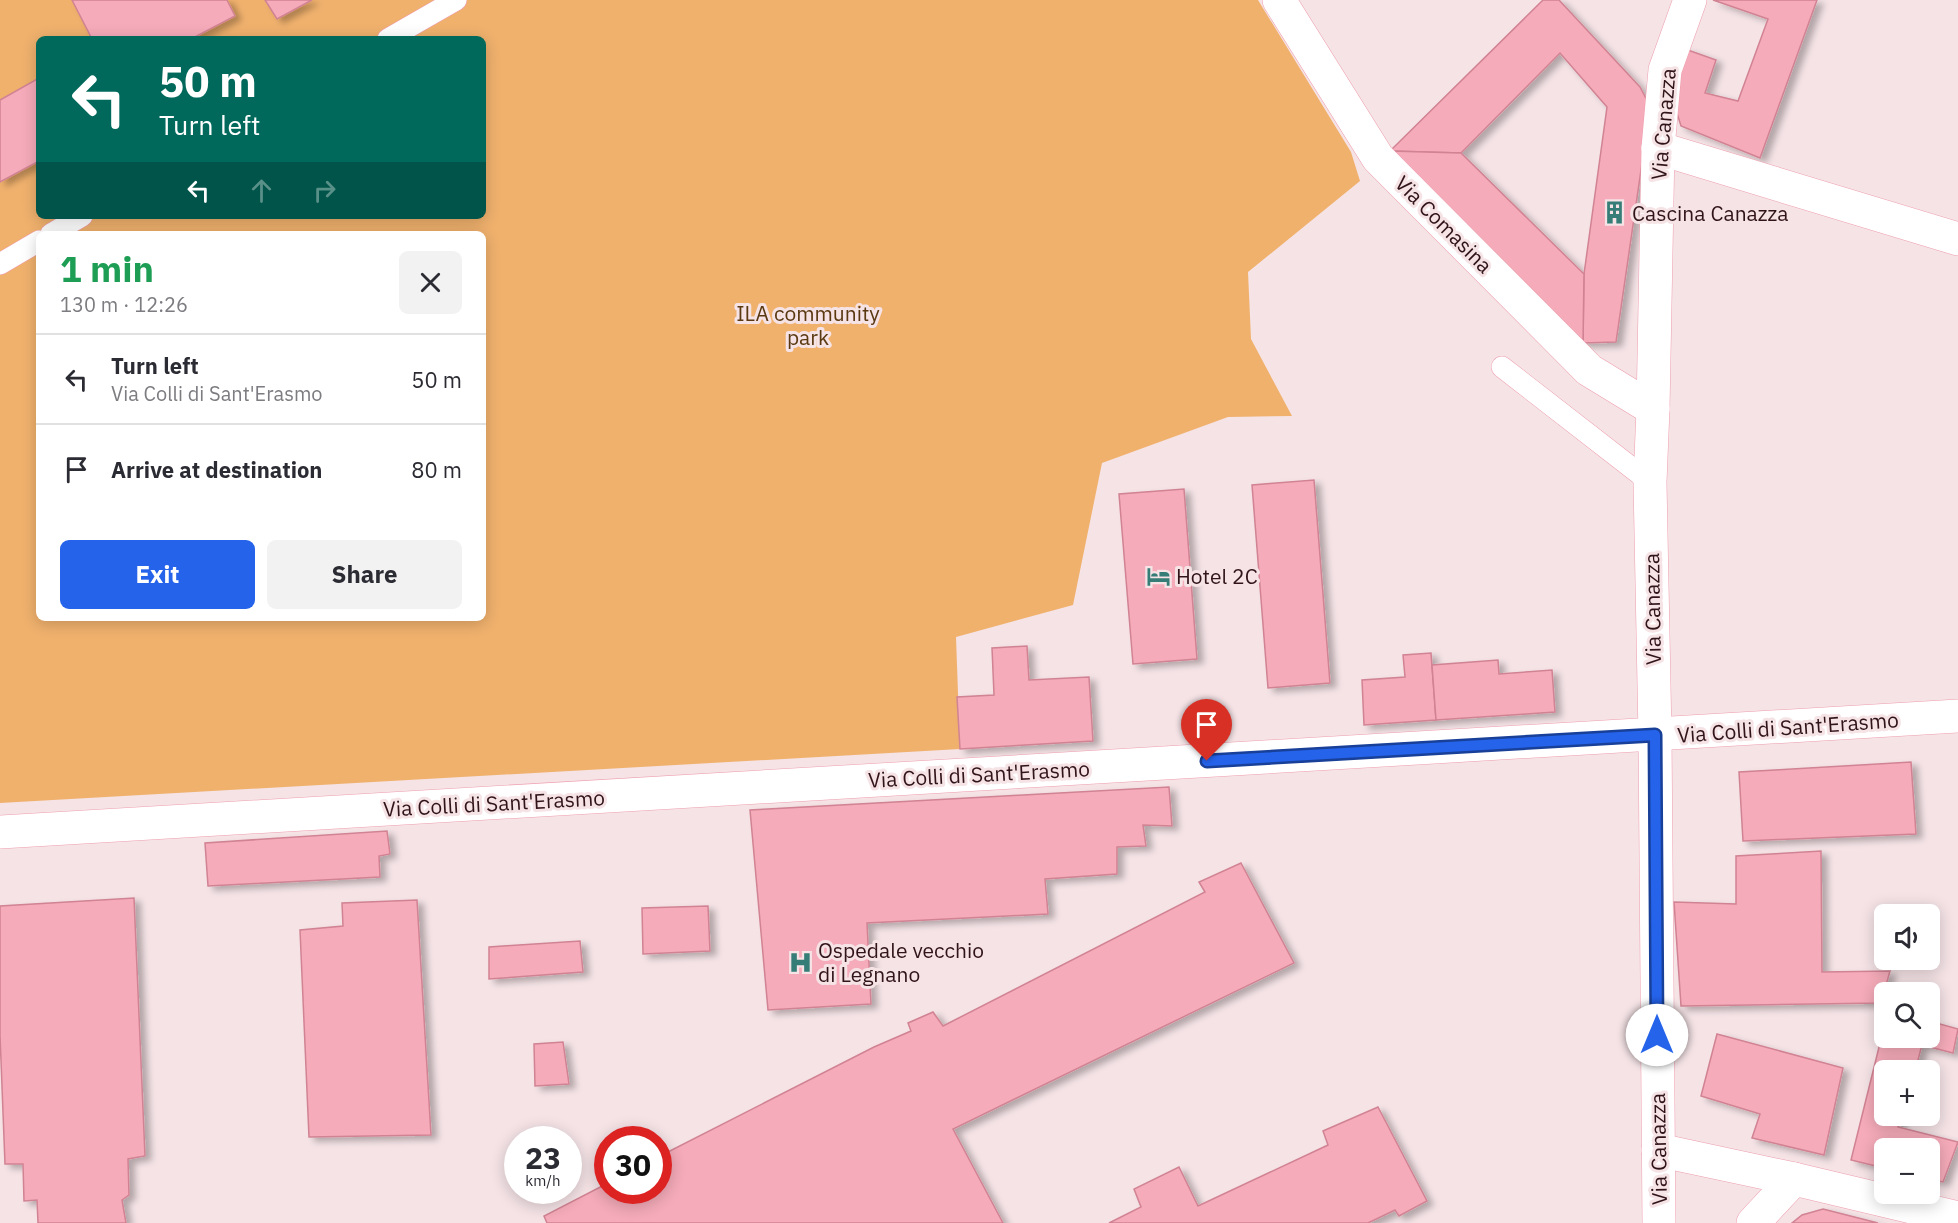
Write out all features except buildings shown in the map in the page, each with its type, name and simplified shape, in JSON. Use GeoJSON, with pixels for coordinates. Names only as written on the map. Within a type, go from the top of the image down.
{"type":"FeatureCollection","features":[{"type":"Feature","properties":{"kind":"street","name":"Via Comasina"},"geometry":{"type":"LineString","coordinates":[[1279,0],[1377,158],[1589,370],[1653,409]]}},
{"type":"Feature","properties":{"kind":"street","name":"Via Canazza"},"geometry":{"type":"LineString","coordinates":[[1659,1223],[1655,735],[1650,482],[1658,148],[1665,70],[1690,0]]}},
{"type":"Feature","properties":{"kind":"street"},"geometry":{"type":"LineString","coordinates":[[1658,148],[1958,240]]}},
{"type":"Feature","properties":{"kind":"street","name":"Via Colli di Sant'Erasmo"},"geometry":{"type":"LineString","coordinates":[[0,832],[1958,716]]}},
{"type":"Feature","properties":{"kind":"street"},"geometry":{"type":"LineString","coordinates":[[1658,1150],[1958,1218]]}},
{"type":"Feature","properties":{"kind":"street"},"geometry":{"type":"LineString","coordinates":[[1753,1223],[1794,1179]]}},
{"type":"Feature","properties":{"kind":"lane"},"geometry":{"type":"LineString","coordinates":[[393,36],[456,0]]}},
{"type":"Feature","properties":{"kind":"lane"},"geometry":{"type":"LineString","coordinates":[[56,231],[77,219]]}},
{"type":"Feature","properties":{"kind":"lane"},"geometry":{"type":"LineString","coordinates":[[0,264],[36,243]]}},
{"type":"Feature","properties":{"kind":"lane"},"geometry":{"type":"LineString","coordinates":[[1502,367],[1650,482]]}},
{"type":"Feature","properties":{"kind":"green space","name":"ILA community park"},"geometry":{"type":"Polygon","coordinates":[[[0,0],[1258,0],[1351,152],[1360,181],[1248,272],[1251,339],[1292,416],[1228,417],[1102,463],[1073,605],[956,637],[960,749],[0,803],[0,0]]]}},
{"type":"Feature","properties":{"kind":"place","name":"Cascina Canazza"},"geometry":{"type":"Point","coordinates":[1614,213]}},
{"type":"Feature","properties":{"kind":"place","name":"Hotel 2C"},"geometry":{"type":"Point","coordinates":[1158,576]}},
{"type":"Feature","properties":{"kind":"place","name":"Ospedale vecchio di Legnano"},"geometry":{"type":"Point","coordinates":[800,962]}},
{"type":"Feature","properties":{"kind":"route"},"geometry":{"type":"LineString","coordinates":[[1207,761],[1655,735],[1657,1035]]}}]}
